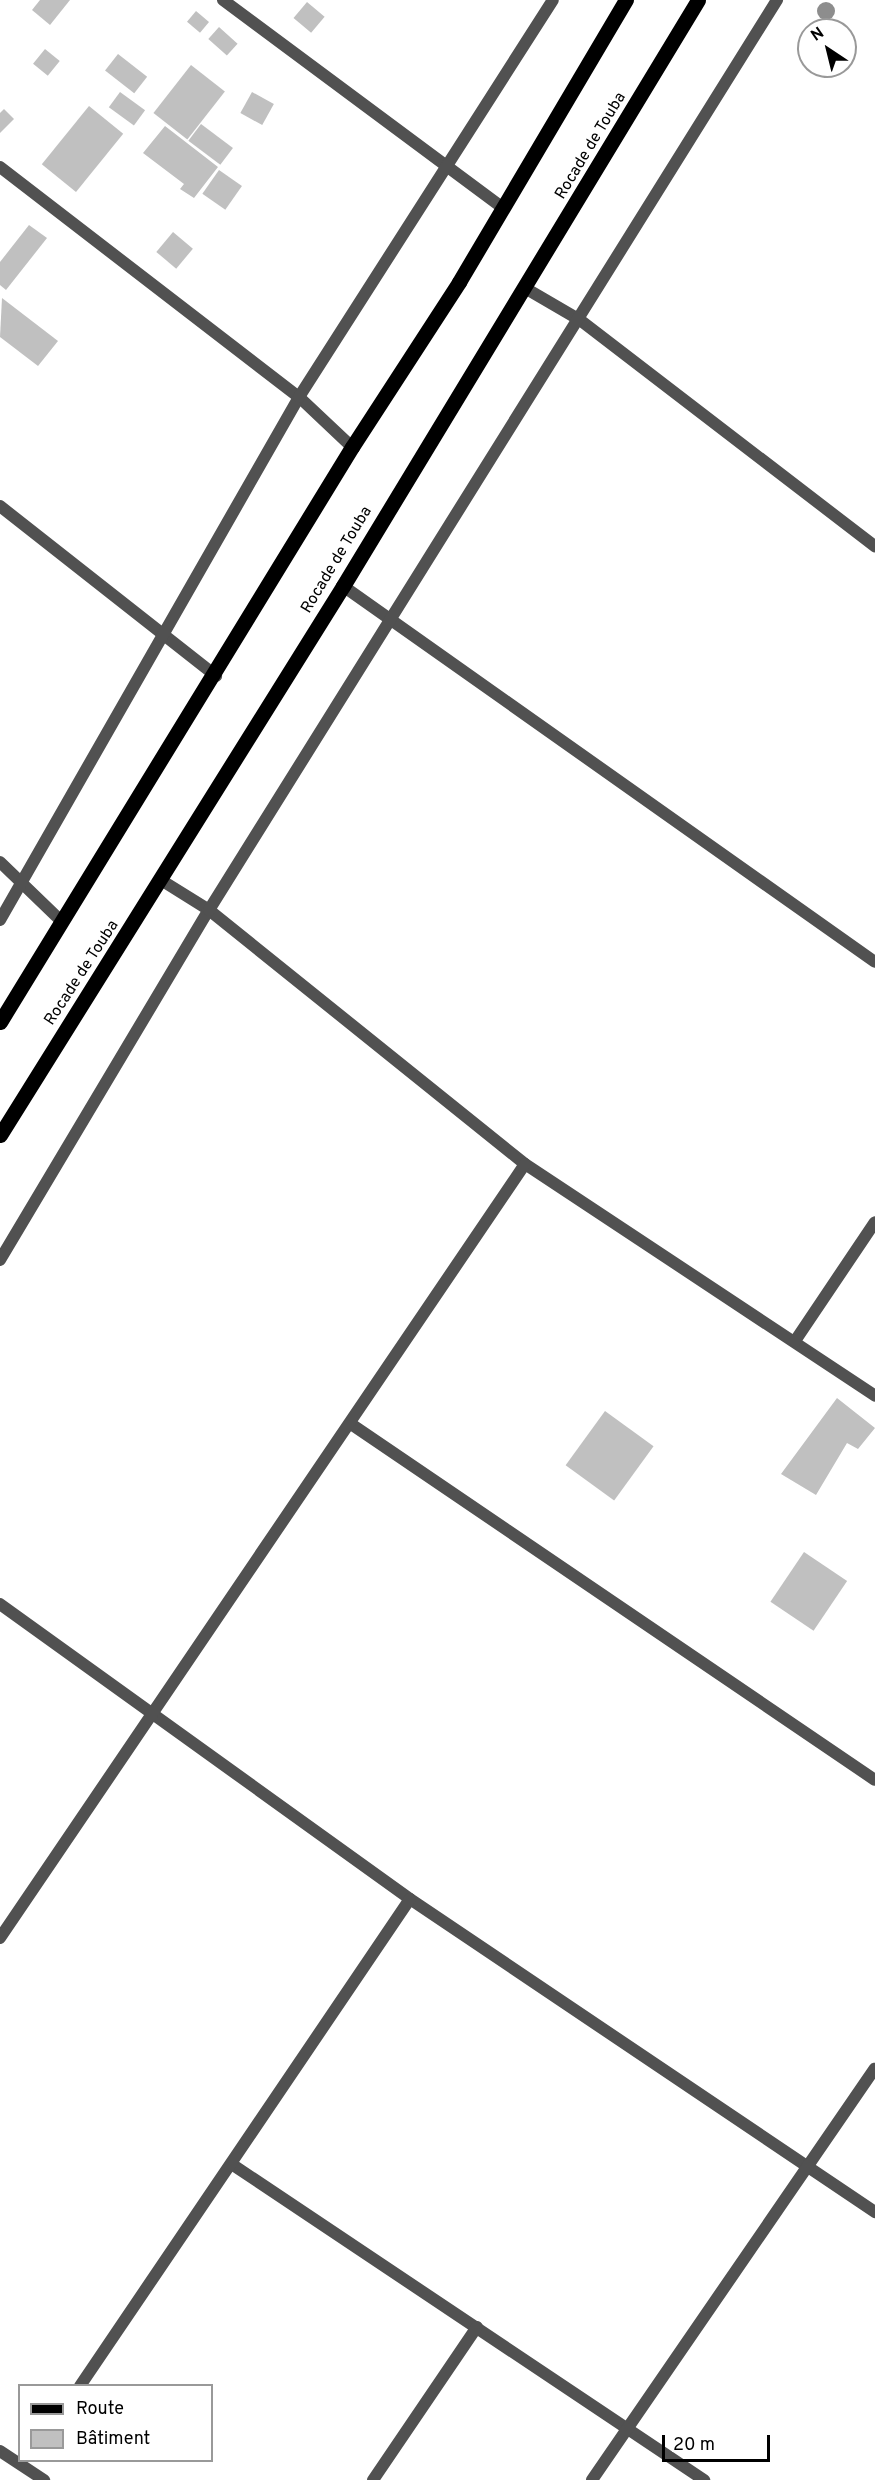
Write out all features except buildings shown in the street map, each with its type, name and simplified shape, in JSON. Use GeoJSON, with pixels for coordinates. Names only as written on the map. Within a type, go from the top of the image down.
{"type":"FeatureCollection","features":[{"type":"Feature","properties":{"kind":"main road"},"geometry":{"type":"LineString","coordinates":[[0,1022],[216,676],[352,447],[503,208],[626,0]]}},
{"type":"Feature","properties":{"kind":"main road","name":"Rocade de Touba"},"geometry":{"type":"LineString","coordinates":[[0,1135],[344,586],[698,0]]}},
{"type":"Feature","properties":{"kind":"street"},"geometry":{"type":"LineString","coordinates":[[222,0],[503,208]]}},
{"type":"Feature","properties":{"kind":"street"},"geometry":{"type":"LineString","coordinates":[[0,920],[299,397],[450,168],[553,0]]}},
{"type":"Feature","properties":{"kind":"street"},"geometry":{"type":"LineString","coordinates":[[0,1260],[209,910],[580,320],[777,0]]}},
{"type":"Feature","properties":{"kind":"street"},"geometry":{"type":"LineString","coordinates":[[0,167],[299,397],[352,447]]}},
{"type":"Feature","properties":{"kind":"street"},"geometry":{"type":"LineString","coordinates":[[525,288],[580,320],[875,546]]}},
{"type":"Feature","properties":{"kind":"street"},"geometry":{"type":"LineString","coordinates":[[0,506],[216,676]]}},
{"type":"Feature","properties":{"kind":"street"},"geometry":{"type":"LineString","coordinates":[[344,586],[394,617],[875,962]]}},
{"type":"Feature","properties":{"kind":"street"},"geometry":{"type":"LineString","coordinates":[[0,862],[24,880],[61,921]]}},
{"type":"Feature","properties":{"kind":"street"},"geometry":{"type":"LineString","coordinates":[[161,880],[209,910],[525,1164],[875,1396]]}},
{"type":"Feature","properties":{"kind":"street"},"geometry":{"type":"LineString","coordinates":[[0,1938],[153,1717],[525,1164]]}},
{"type":"Feature","properties":{"kind":"street"},"geometry":{"type":"LineString","coordinates":[[795,1341],[875,1222]]}},
{"type":"Feature","properties":{"kind":"street"},"geometry":{"type":"LineString","coordinates":[[351,1424],[875,1780]]}},
{"type":"Feature","properties":{"kind":"street"},"geometry":{"type":"LineString","coordinates":[[0,1604],[153,1717],[410,1899],[875,2212]]}},
{"type":"Feature","properties":{"kind":"street"},"geometry":{"type":"LineString","coordinates":[[81,2384],[233,2165],[410,1899]]}},
{"type":"Feature","properties":{"kind":"street"},"geometry":{"type":"LineString","coordinates":[[592,2480],[875,2069]]}},
{"type":"Feature","properties":{"kind":"street"},"geometry":{"type":"LineString","coordinates":[[233,2165],[704,2480]]}},
{"type":"Feature","properties":{"kind":"street"},"geometry":{"type":"LineString","coordinates":[[373,2480],[477,2327]]}},
{"type":"Feature","properties":{"kind":"street"},"geometry":{"type":"LineString","coordinates":[[0,2451],[18,2460]]}},
{"type":"Feature","properties":{"kind":"street"},"geometry":{"type":"LineString","coordinates":[[26,2464],[44,2480]]}}]}
